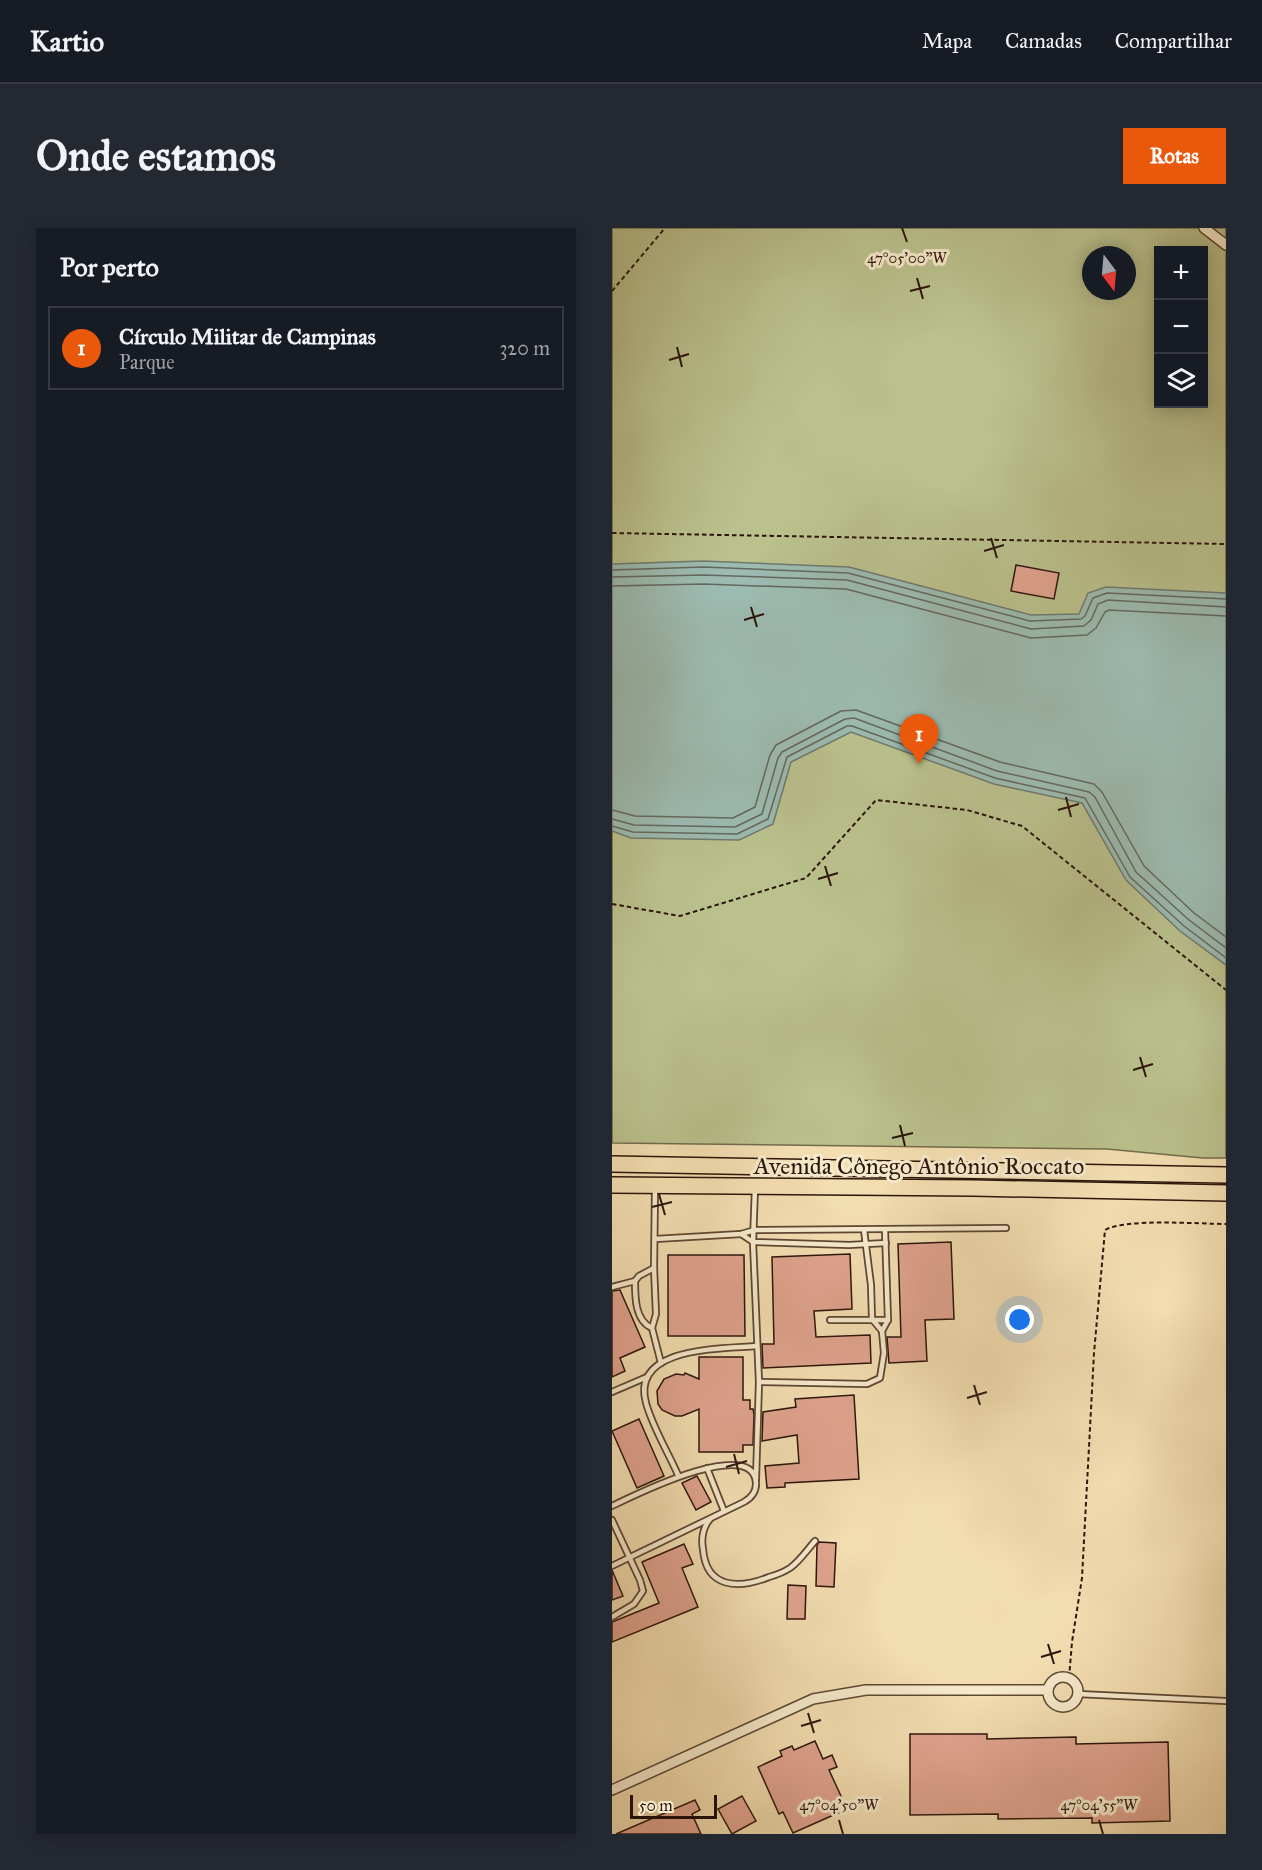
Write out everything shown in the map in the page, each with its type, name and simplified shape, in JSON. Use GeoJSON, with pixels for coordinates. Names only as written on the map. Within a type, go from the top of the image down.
{"type":"FeatureCollection","features":[{"type":"Feature","properties":{"kind":"main road","name":"Avenida Cônego Antônio Roccato"},"geometry":{"type":"LineString","coordinates":[[612,1164],[1226,1175]]}},
{"type":"Feature","properties":{"kind":"main road","name":"Avenida Cônego Antônio Roccato"},"geometry":{"type":"LineString","coordinates":[[612,1185],[755,1188],[938,1187],[1226,1193]]}},
{"type":"Feature","properties":{"kind":"street"},"geometry":{"type":"LineString","coordinates":[[1204,228],[1226,245]]}},
{"type":"Feature","properties":{"kind":"street"},"geometry":{"type":"LineString","coordinates":[[1069,1678],[1076,1684],[1077,1698],[1070,1706],[1061,1708],[1052,1704],[1047,1690],[1052,1680],[1069,1678]]}},
{"type":"Feature","properties":{"kind":"street"},"geometry":{"type":"LineString","coordinates":[[612,1790],[813,1699],[866,1690],[1047,1690]]}},
{"type":"Feature","properties":{"kind":"lane"},"geometry":{"type":"LineString","coordinates":[[656,1187],[654,1268],[656,1314],[652,1328],[661,1362]]}},
{"type":"Feature","properties":{"kind":"lane"},"geometry":{"type":"LineString","coordinates":[[612,1566],[749,1499],[754,1493],[759,1382],[753,1242],[755,1188]]}},
{"type":"Feature","properties":{"kind":"lane"},"geometry":{"type":"LineString","coordinates":[[655,1239],[741,1234],[755,1230],[1006,1228]]}},
{"type":"Feature","properties":{"kind":"lane"},"geometry":{"type":"LineString","coordinates":[[864,1230],[872,1319],[882,1331]]}},
{"type":"Feature","properties":{"kind":"lane"},"geometry":{"type":"LineString","coordinates":[[759,1382],[872,1383],[880,1378],[884,1353],[882,1331],[888,1320],[885,1230]]}},
{"type":"Feature","properties":{"kind":"lane"},"geometry":{"type":"LineString","coordinates":[[741,1234],[753,1242],[886,1243]]}},
{"type":"Feature","properties":{"kind":"lane"},"geometry":{"type":"LineString","coordinates":[[612,1287],[635,1281],[639,1276],[654,1268]]}},
{"type":"Feature","properties":{"kind":"lane"},"geometry":{"type":"LineString","coordinates":[[635,1281],[639,1316],[643,1323],[652,1328]]}},
{"type":"Feature","properties":{"kind":"lane"},"geometry":{"type":"LineString","coordinates":[[830,1320],[888,1320]]}},
{"type":"Feature","properties":{"kind":"lane"},"geometry":{"type":"LineString","coordinates":[[612,1392],[647,1377],[661,1362],[671,1357],[694,1351],[756,1346]]}},
{"type":"Feature","properties":{"kind":"lane"},"geometry":{"type":"LineString","coordinates":[[647,1377],[646,1405],[678,1475]]}},
{"type":"Feature","properties":{"kind":"lane"},"geometry":{"type":"LineString","coordinates":[[612,1506],[678,1475],[707,1468],[740,1465],[750,1471],[756,1482]]}},
{"type":"Feature","properties":{"kind":"lane"},"geometry":{"type":"LineString","coordinates":[[707,1468],[724,1511]]}},
{"type":"Feature","properties":{"kind":"lane"},"geometry":{"type":"LineString","coordinates":[[712,1516],[706,1524],[703,1536],[704,1560],[716,1579],[727,1584],[758,1582],[789,1569],[802,1558],[815,1541]]}},
{"type":"Feature","properties":{"kind":"lane"},"geometry":{"type":"LineString","coordinates":[[612,1520],[643,1590],[634,1604],[612,1617]]}},
{"type":"Feature","properties":{"kind":"lane"},"geometry":{"type":"LineString","coordinates":[[1078,1694],[1226,1701]]}},
{"type":"Feature","properties":{"kind":"path"},"geometry":{"type":"LineString","coordinates":[[612,291],[665,228]]}},
{"type":"Feature","properties":{"kind":"path"},"geometry":{"type":"LineString","coordinates":[[612,533],[1226,544]]}},
{"type":"Feature","properties":{"kind":"path"},"geometry":{"type":"LineString","coordinates":[[612,904],[680,916],[806,878],[876,800],[967,810],[1022,826],[1226,990]]}},
{"type":"Feature","properties":{"kind":"path"},"geometry":{"type":"LineString","coordinates":[[1069,1678],[1073,1633],[1082,1578],[1094,1363],[1105,1230],[1114,1225],[1226,1224]]}},
{"type":"Feature","properties":{"kind":"green space"},"geometry":{"type":"Polygon","coordinates":[[[612,228],[1226,228],[1226,1158],[1107,1149],[612,1143],[612,228]]]}},
{"type":"Feature","properties":{"kind":"water"},"geometry":{"type":"Polygon","coordinates":[[[703,561],[849,567],[1031,615],[1079,614],[1088,593],[1106,587],[1226,593],[1226,965],[1180,931],[1126,880],[1082,803],[994,784],[851,732],[791,762],[773,824],[739,840],[631,838],[612,831],[612,564],[703,561]]]}},
{"type":"Feature","properties":{"kind":"building"},"geometry":{"type":"Polygon","coordinates":[[[1016,565],[1059,573],[1054,599],[1011,591],[1016,565]]]}},
{"type":"Feature","properties":{"kind":"building"},"geometry":{"type":"Polygon","coordinates":[[[951,1242],[954,1319],[925,1320],[927,1361],[889,1363],[887,1337],[901,1337],[898,1244],[951,1242]]]}},
{"type":"Feature","properties":{"kind":"building"},"geometry":{"type":"Polygon","coordinates":[[[850,1254],[852,1309],[814,1311],[816,1337],[870,1335],[871,1363],[763,1368],[762,1344],[774,1344],[772,1257],[850,1254]]]}},
{"type":"Feature","properties":{"kind":"building"},"geometry":{"type":"Polygon","coordinates":[[[668,1255],[744,1255],[745,1336],[668,1336],[668,1255]]]}},
{"type":"Feature","properties":{"kind":"building"},"geometry":{"type":"Polygon","coordinates":[[[620,1290],[645,1347],[620,1358],[625,1371],[612,1377],[612,1291],[620,1290]]]}},
{"type":"Feature","properties":{"kind":"building"},"geometry":{"type":"Polygon","coordinates":[[[699,1357],[743,1357],[743,1400],[750,1400],[750,1409],[753,1409],[754,1414],[753,1445],[743,1445],[743,1452],[699,1452],[699,1409],[682,1416],[675,1416],[662,1410],[658,1404],[657,1391],[664,1379],[685,1373],[699,1379],[699,1357]]]}},
{"type":"Feature","properties":{"kind":"building"},"geometry":{"type":"Polygon","coordinates":[[[854,1395],[859,1479],[785,1483],[785,1487],[767,1488],[765,1466],[799,1463],[797,1435],[762,1441],[763,1412],[796,1407],[795,1399],[854,1395]]]}},
{"type":"Feature","properties":{"kind":"building"},"geometry":{"type":"Polygon","coordinates":[[[639,1419],[664,1476],[637,1488],[612,1431],[639,1419]]]}},
{"type":"Feature","properties":{"kind":"building"},"geometry":{"type":"Polygon","coordinates":[[[697,1476],[711,1502],[696,1510],[682,1483],[697,1476]]]}},
{"type":"Feature","properties":{"kind":"building"},"geometry":{"type":"Polygon","coordinates":[[[819,1542],[836,1543],[834,1587],[816,1586],[819,1542]]]}},
{"type":"Feature","properties":{"kind":"building"},"geometry":{"type":"Polygon","coordinates":[[[684,1544],[693,1564],[682,1568],[698,1607],[612,1642],[612,1622],[659,1603],[642,1562],[684,1544]]]}},
{"type":"Feature","properties":{"kind":"building"},"geometry":{"type":"Polygon","coordinates":[[[612,1570],[623,1596],[612,1600],[612,1570]]]}},
{"type":"Feature","properties":{"kind":"building"},"geometry":{"type":"Polygon","coordinates":[[[788,1585],[806,1586],[805,1619],[787,1619],[788,1585]]]}},
{"type":"Feature","properties":{"kind":"building"},"geometry":{"type":"Polygon","coordinates":[[[910,1734],[987,1734],[987,1739],[1076,1737],[1076,1744],[1168,1742],[1170,1821],[1092,1823],[1092,1818],[998,1819],[998,1814],[910,1815],[910,1734]]]}},
{"type":"Feature","properties":{"kind":"building"},"geometry":{"type":"Polygon","coordinates":[[[815,1741],[823,1759],[832,1755],[837,1767],[829,1770],[847,1809],[793,1833],[783,1812],[779,1814],[758,1767],[782,1756],[780,1751],[792,1746],[794,1750],[815,1741]]]}},
{"type":"Feature","properties":{"kind":"building"},"geometry":{"type":"Polygon","coordinates":[[[742,1796],[756,1821],[732,1834],[718,1809],[742,1796]]]}},
{"type":"Feature","properties":{"kind":"building"},"geometry":{"type":"Polygon","coordinates":[[[695,1800],[700,1810],[692,1814],[701,1834],[616,1834],[695,1800]]]}},
{"type":"Feature","properties":{"kind":"place","name":"Círculo Militar de Campinas"},"geometry":{"type":"Point","coordinates":[919,764]}}]}
